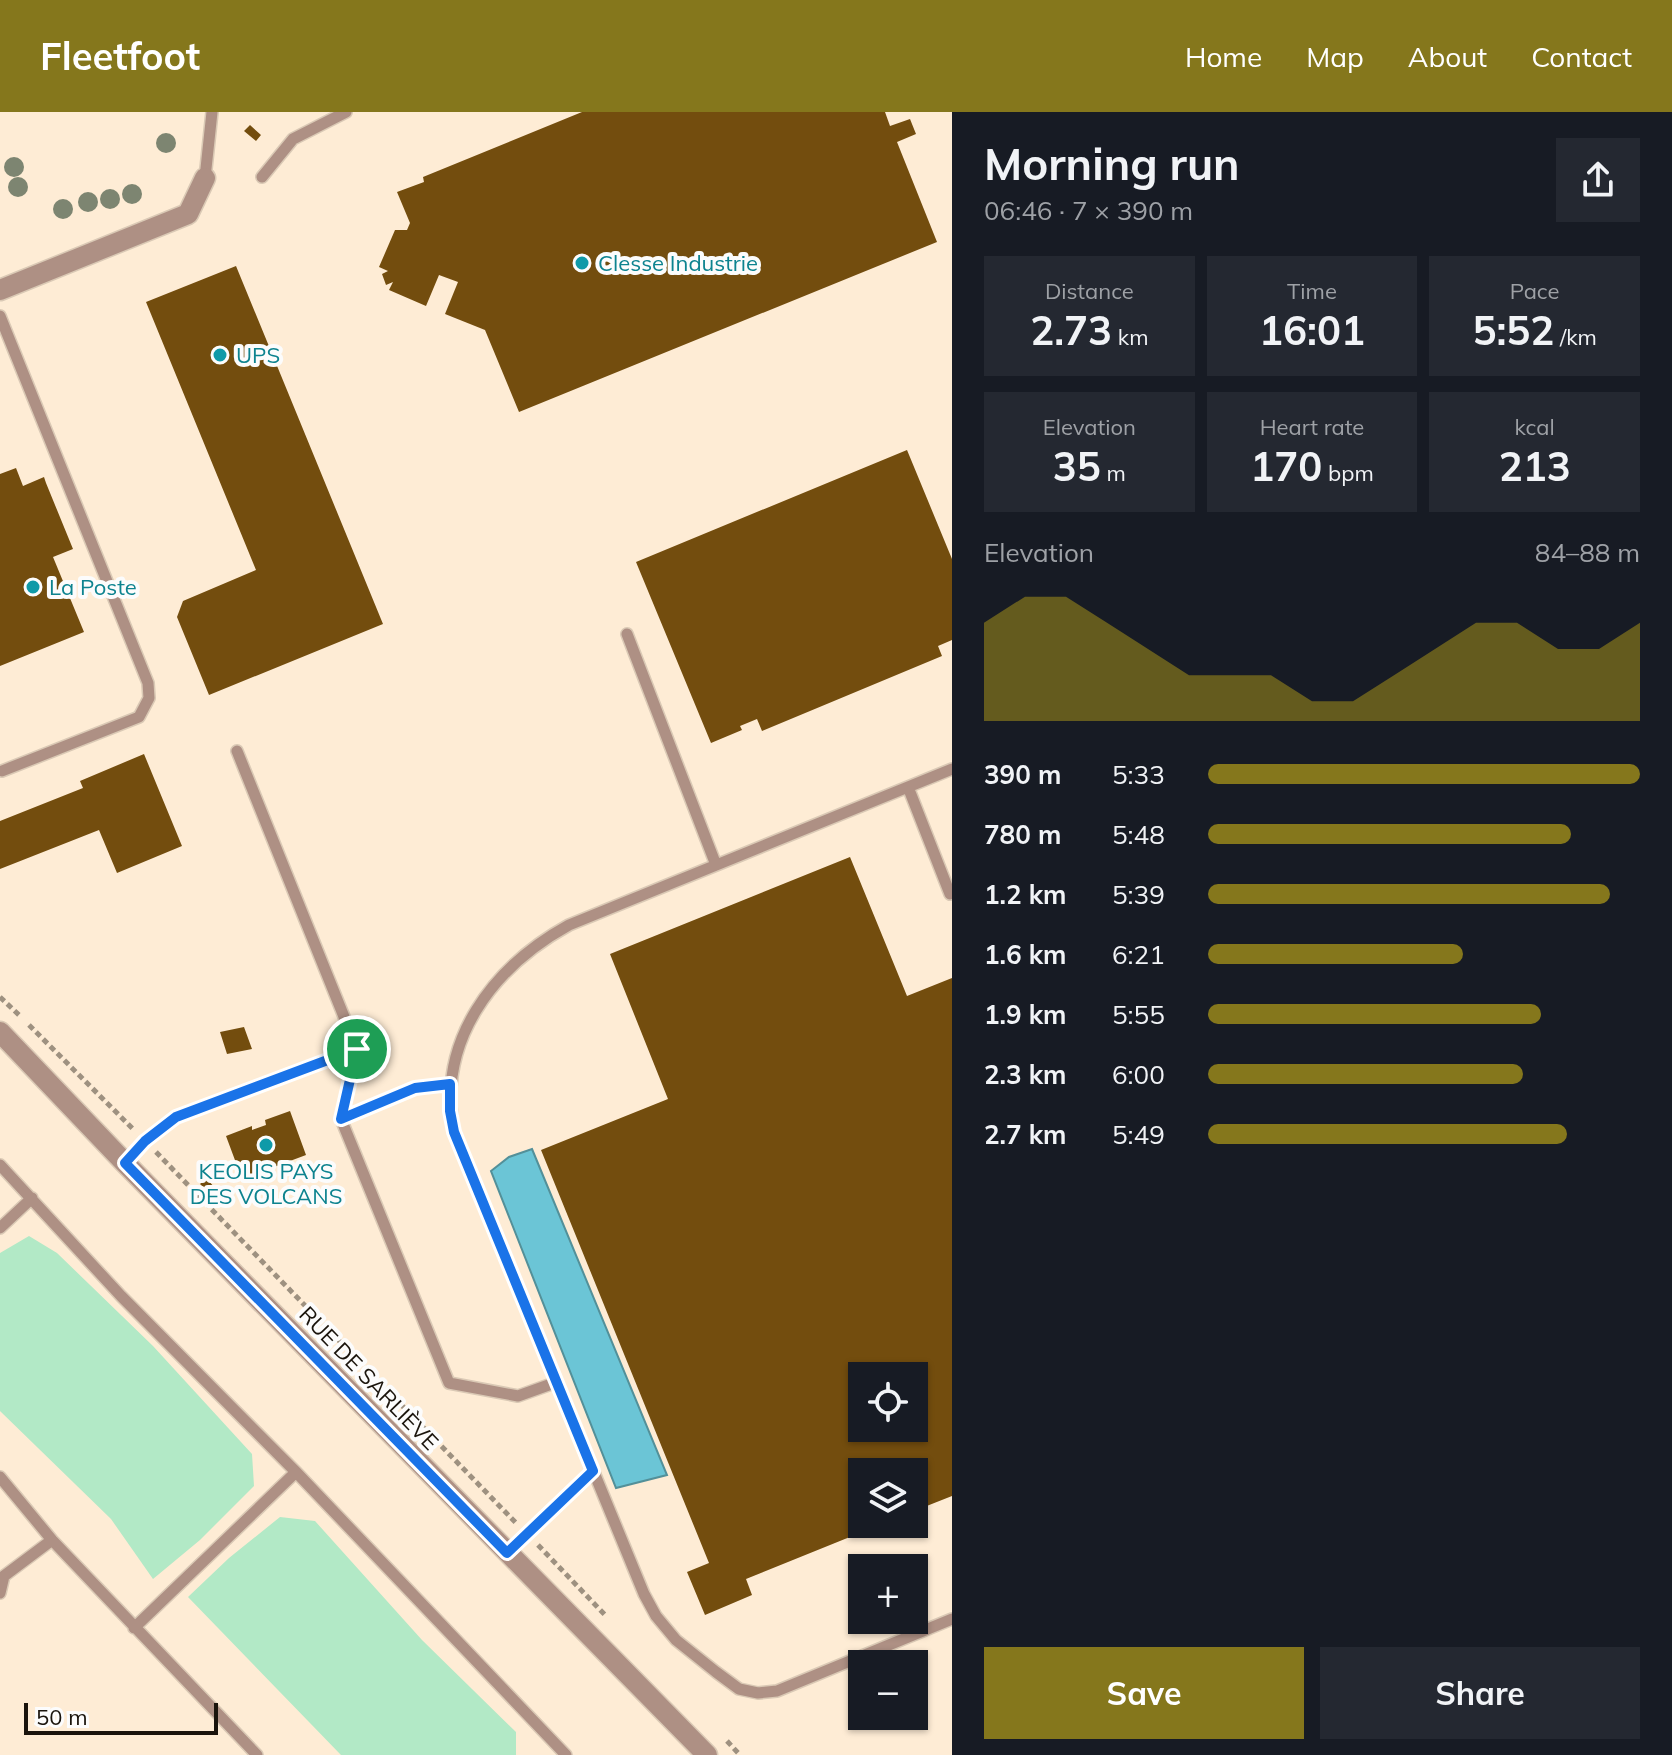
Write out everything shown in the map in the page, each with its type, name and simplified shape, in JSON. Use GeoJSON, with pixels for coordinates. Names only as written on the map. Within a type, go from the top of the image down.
{"type":"FeatureCollection","features":[{"type":"Feature","properties":{"kind":"street"},"geometry":{"type":"LineString","coordinates":[[0,290],[188,214],[205,178]]}},
{"type":"Feature","properties":{"kind":"street","name":"RUE DE SARLIÈVE"},"geometry":{"type":"LineString","coordinates":[[0,1032],[707,1755]]}},
{"type":"Feature","properties":{"kind":"lane"},"geometry":{"type":"LineString","coordinates":[[205,178],[212,112]]}},
{"type":"Feature","properties":{"kind":"lane"},"geometry":{"type":"LineString","coordinates":[[262,177],[293,139],[346,112]]}},
{"type":"Feature","properties":{"kind":"lane"},"geometry":{"type":"LineString","coordinates":[[0,316],[148,683],[149,698],[139,717],[2,771]]}},
{"type":"Feature","properties":{"kind":"lane"},"geometry":{"type":"LineString","coordinates":[[627,634],[716,865]]}},
{"type":"Feature","properties":{"kind":"lane"},"geometry":{"type":"LineString","coordinates":[[237,751],[357,1049],[341,1119],[449,1383],[518,1396],[557,1382]]}},
{"type":"Feature","properties":{"kind":"lane"},"geometry":{"type":"LineString","coordinates":[[952,769],[569,925],[541,940],[502,973],[477,1005],[460,1038],[450,1084],[454,1132],[644,1594],[656,1616],[676,1640],[739,1689],[758,1693],[777,1691],[952,1619]]}},
{"type":"Feature","properties":{"kind":"lane"},"geometry":{"type":"LineString","coordinates":[[908,787],[950,894]]}},
{"type":"Feature","properties":{"kind":"lane"},"geometry":{"type":"LineString","coordinates":[[125,1163],[145,1141],[176,1117],[357,1049]]}},
{"type":"Feature","properties":{"kind":"lane"},"geometry":{"type":"LineString","coordinates":[[341,1119],[415,1088],[450,1084]]}},
{"type":"Feature","properties":{"kind":"lane"},"geometry":{"type":"LineString","coordinates":[[0,1165],[121,1296],[296,1472],[560,1753]]}},
{"type":"Feature","properties":{"kind":"lane"},"geometry":{"type":"LineString","coordinates":[[0,1228],[32,1198]]}},
{"type":"Feature","properties":{"kind":"lane"},"geometry":{"type":"LineString","coordinates":[[507,1553],[593,1471]]}},
{"type":"Feature","properties":{"kind":"lane"},"geometry":{"type":"LineString","coordinates":[[134,1628],[296,1472]]}},
{"type":"Feature","properties":{"kind":"lane"},"geometry":{"type":"LineString","coordinates":[[0,1477],[52,1540],[257,1755]]}},
{"type":"Feature","properties":{"kind":"lane"},"geometry":{"type":"LineString","coordinates":[[0,1593],[2,1577],[52,1540]]}},
{"type":"Feature","properties":{"kind":"path"},"geometry":{"type":"LineString","coordinates":[[0,997],[145,1141],[612,1622]]}},
{"type":"Feature","properties":{"kind":"path"},"geometry":{"type":"LineString","coordinates":[[719,1733],[740,1755]]}},
{"type":"Feature","properties":{"kind":"green space"},"geometry":{"type":"Polygon","coordinates":[[[29,1236],[57,1253],[153,1346],[252,1454],[254,1486],[200,1540],[153,1579],[111,1519],[0,1411],[0,1253],[29,1236]]]}},
{"type":"Feature","properties":{"kind":"green space"},"geometry":{"type":"Polygon","coordinates":[[[280,1517],[315,1521],[422,1640],[516,1732],[516,1755],[341,1755],[188,1597],[229,1558],[280,1517]]]}},
{"type":"Feature","properties":{"kind":"water"},"geometry":{"type":"Polygon","coordinates":[[[532,1149],[667,1475],[616,1488],[491,1171],[509,1157],[532,1149]]]}},
{"type":"Feature","properties":{"kind":"building","name":"Clesse Industrie"},"geometry":{"type":"Polygon","coordinates":[[[582,112],[885,112],[890,126],[910,119],[916,134],[897,142],[937,242],[519,412],[485,330],[445,314],[458,282],[439,275],[426,306],[389,290],[393,282],[386,285],[382,274],[388,271],[379,267],[395,230],[407,230],[410,223],[397,192],[424,182],[423,177],[582,112]]]}},
{"type":"Feature","properties":{"kind":"building"},"geometry":{"type":"Polygon","coordinates":[[[250,125],[261,135],[256,141],[244,131],[250,125]]]}},
{"type":"Feature","properties":{"kind":"building"},"geometry":{"type":"Polygon","coordinates":[[[236,266],[383,624],[209,695],[177,617],[183,601],[256,570],[146,302],[236,266]]]}},
{"type":"Feature","properties":{"kind":"building"},"geometry":{"type":"Polygon","coordinates":[[[907,450],[952,559],[952,640],[938,646],[942,656],[762,731],[757,719],[740,726],[742,730],[711,743],[636,562],[907,450]]]}},
{"type":"Feature","properties":{"kind":"building","name":"La Poste"},"geometry":{"type":"Polygon","coordinates":[[[16,468],[23,486],[44,477],[73,549],[53,557],[84,632],[0,666],[0,474],[16,468]]]}},
{"type":"Feature","properties":{"kind":"building"},"geometry":{"type":"Polygon","coordinates":[[[144,754],[182,846],[117,873],[99,830],[0,869],[0,821],[83,788],[80,781],[144,754]]]}},
{"type":"Feature","properties":{"kind":"building"},"geometry":{"type":"Polygon","coordinates":[[[850,857],[907,996],[952,978],[952,1496],[928,1505],[928,1458],[848,1458],[848,1538],[746,1579],[752,1595],[705,1615],[687,1572],[709,1563],[541,1150],[668,1099],[610,954],[850,857]]]}},
{"type":"Feature","properties":{"kind":"building"},"geometry":{"type":"Polygon","coordinates":[[[244,1027],[252,1049],[227,1054],[220,1032],[244,1027]]]}},
{"type":"Feature","properties":{"kind":"building","name":"KEOLIS PAYS DES VOLCANS"},"geometry":{"type":"Polygon","coordinates":[[[290,1111],[306,1155],[242,1179],[226,1136],[252,1126],[252,1130],[266,1125],[265,1120],[290,1111]]]}},
{"type":"Feature","properties":{"kind":"building"},"geometry":{"type":"Polygon","coordinates":[[[206,1178],[216,1189],[210,1194],[200,1184],[206,1178]]]}},
{"type":"Feature","properties":{"kind":"place","name":"Clesse Industrie"},"geometry":{"type":"Point","coordinates":[582,263]}},
{"type":"Feature","properties":{"kind":"place","name":"UPS"},"geometry":{"type":"Point","coordinates":[220,355]}},
{"type":"Feature","properties":{"kind":"place","name":"La Poste"},"geometry":{"type":"Point","coordinates":[33,587]}},
{"type":"Feature","properties":{"kind":"place","name":"KEOLIS PAYS DES VOLCANS"},"geometry":{"type":"Point","coordinates":[266,1145]}},
{"type":"Feature","properties":{"kind":"route"},"geometry":{"type":"LineString","coordinates":[[357,1049],[341,1119],[415,1088],[450,1084],[454,1132],[593,1471],[507,1553],[125,1163],[145,1141],[176,1117],[357,1049]]}}]}
